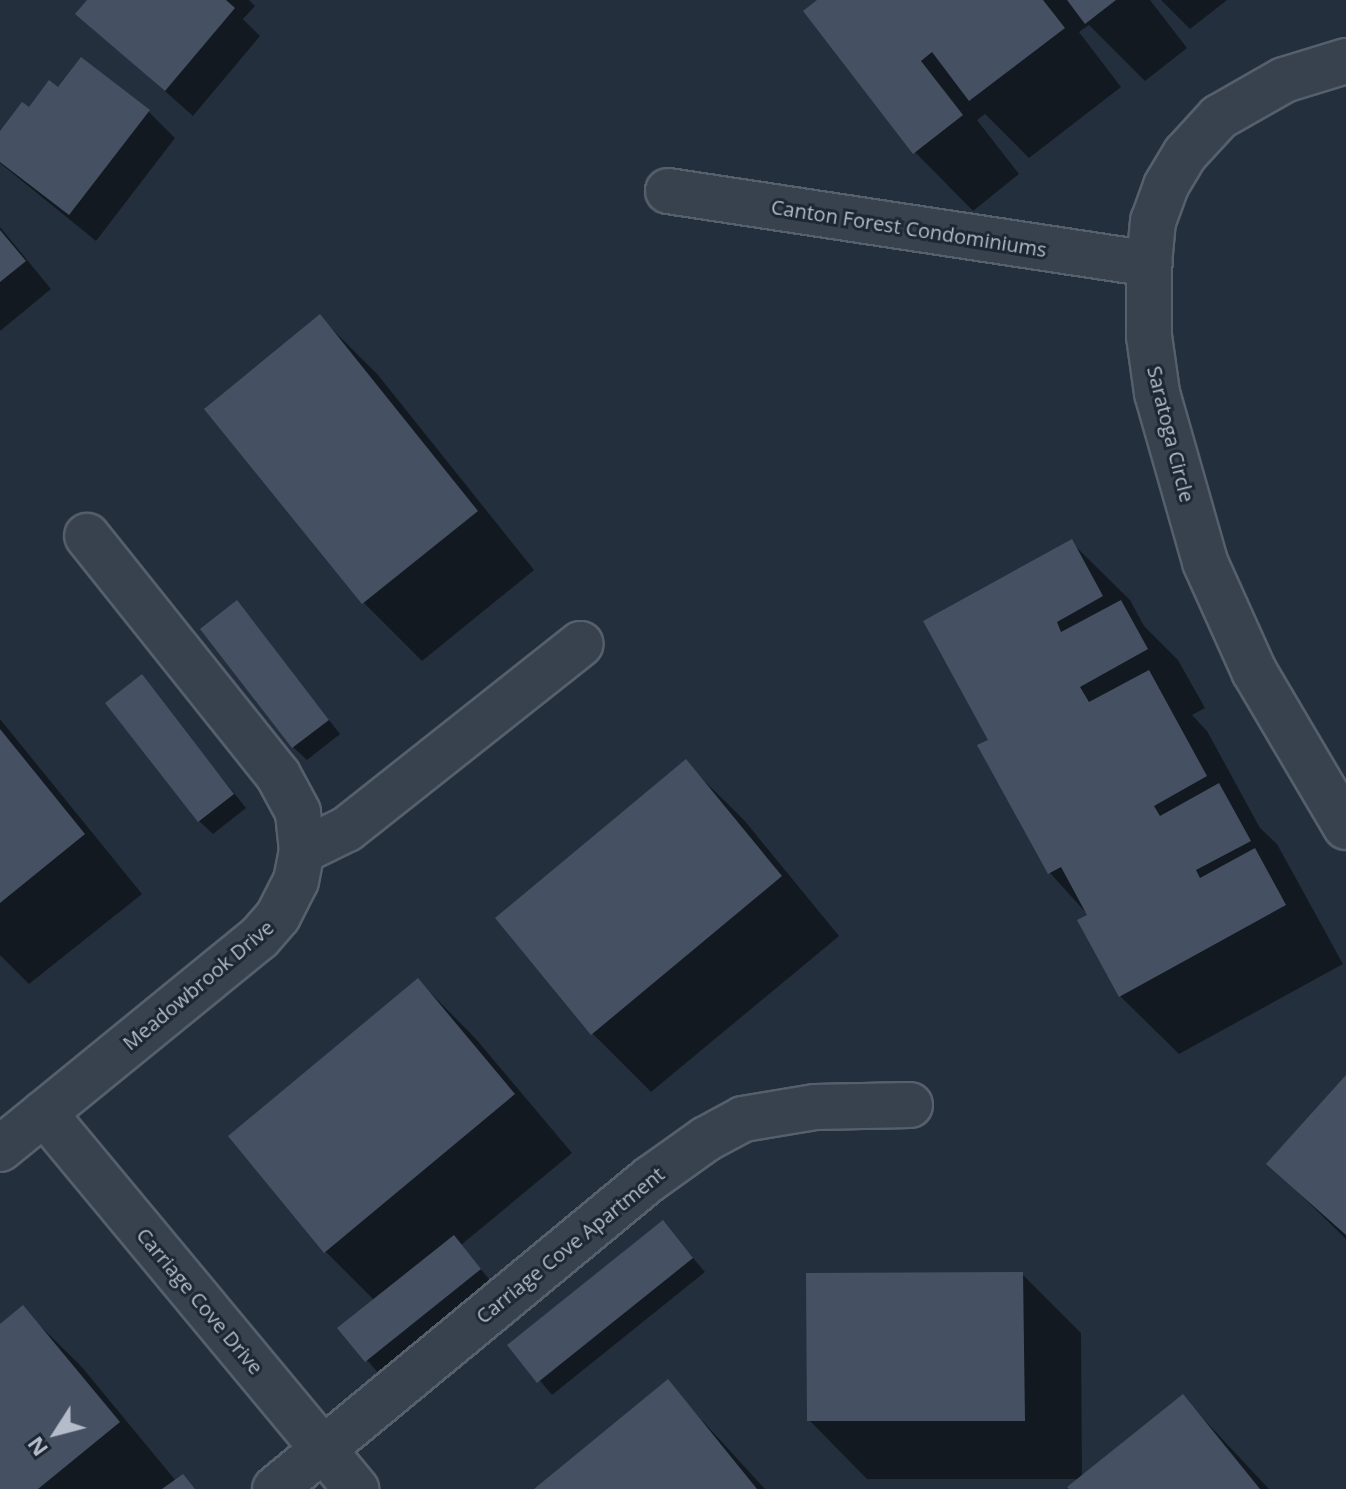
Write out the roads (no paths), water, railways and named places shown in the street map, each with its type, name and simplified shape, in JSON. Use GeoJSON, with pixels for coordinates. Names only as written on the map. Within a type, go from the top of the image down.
{"type":"FeatureCollection","features":[{"type":"Feature","properties":{"kind":"street","name":"Saratoga Circle"},"geometry":{"type":"LineString","coordinates":[[1346,61],[1284,80],[1219,117],[1185,154],[1166,186],[1153,221],[1149,264],[1149,336],[1157,393],[1205,562],[1254,671],[1346,827]]}},
{"type":"Feature","properties":{"kind":"street","name":"Canton Forest Condominiums"},"geometry":{"type":"LineString","coordinates":[[668,191],[1149,264]]}},
{"type":"Feature","properties":{"kind":"street","name":"Meadowbrook Drive"},"geometry":{"type":"LineString","coordinates":[[0,1149],[259,938],[278,916],[296,881],[302,851],[298,812],[278,775],[87,536]]}},
{"type":"Feature","properties":{"kind":"street"},"geometry":{"type":"LineString","coordinates":[[302,851],[347,829],[580,644]]}},
{"type":"Feature","properties":{"kind":"street","name":"Carriage Cove Apartment"},"geometry":{"type":"LineString","coordinates":[[275,1489],[650,1179],[706,1139],[743,1119],[801,1109],[910,1105]]}},
{"type":"Feature","properties":{"kind":"street","name":"Carriage Cove Drive"},"geometry":{"type":"LineString","coordinates":[[44,1113],[356,1489]]}}]}
